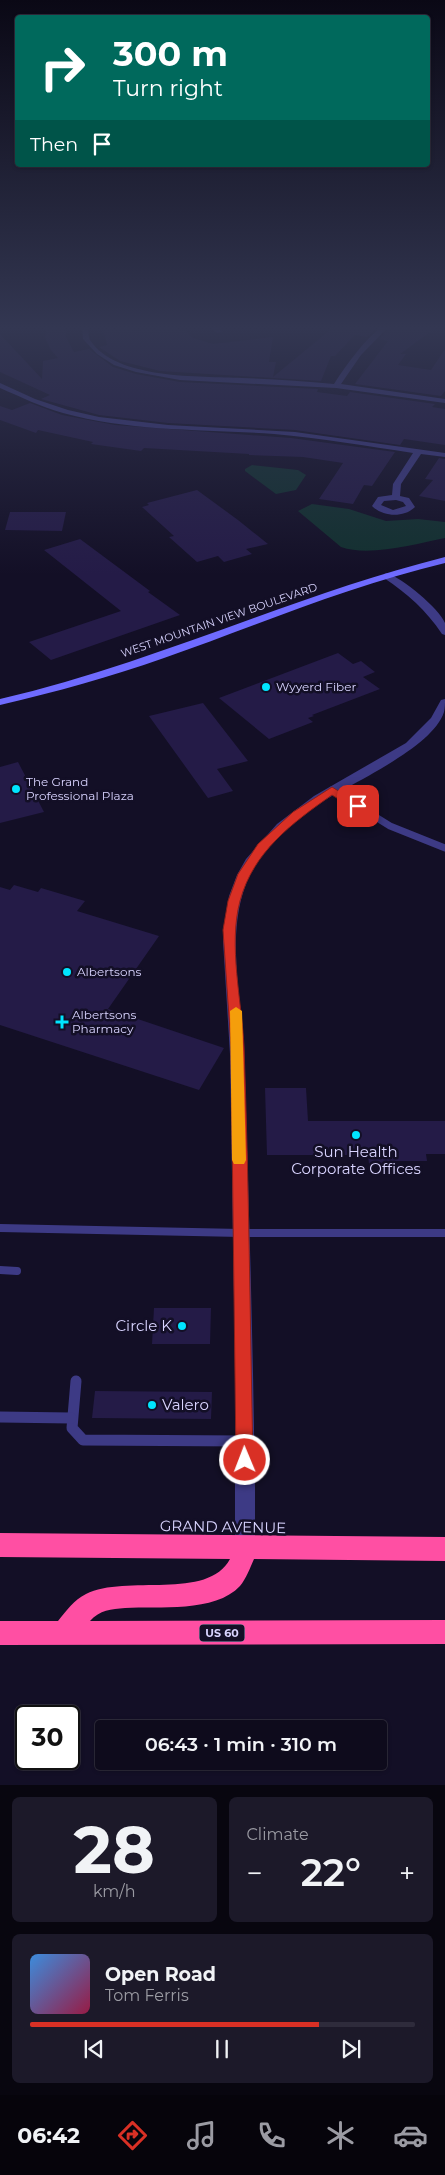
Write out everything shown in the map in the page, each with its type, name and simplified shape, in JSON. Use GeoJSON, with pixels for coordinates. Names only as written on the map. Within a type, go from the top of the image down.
{"type":"FeatureCollection","features":[{"type":"Feature","properties":{"kind":"highway","name":"GRAND AVENUE"},"geometry":{"type":"LineString","coordinates":[[0,1545],[246,1549],[445,1549]]}},
{"type":"Feature","properties":{"kind":"highway"},"geometry":{"type":"LineString","coordinates":[[64,1634],[83,1610],[99,1600],[207,1591],[225,1584],[238,1569],[246,1549]]}},
{"type":"Feature","properties":{"kind":"highway","name":"US 60"},"geometry":{"type":"LineString","coordinates":[[0,1633],[445,1632]]}},
{"type":"Feature","properties":{"kind":"street"},"geometry":{"type":"LineString","coordinates":[[54,408],[123,423],[164,428],[273,432],[317,436],[445,456]]}},
{"type":"Feature","properties":{"kind":"street"},"geometry":{"type":"LineString","coordinates":[[396,497],[397,484],[418,452]]}},
{"type":"Feature","properties":{"kind":"street","name":"WEST MOUNTAIN VIEW BOULEVARD"},"geometry":{"type":"LineString","coordinates":[[0,702],[67,686],[386,576],[445,560]]}},
{"type":"Feature","properties":{"kind":"street"},"geometry":{"type":"LineString","coordinates":[[386,576],[418,598],[433,613],[445,632]]}},
{"type":"Feature","properties":{"kind":"street"},"geometry":{"type":"LineString","coordinates":[[246,1549],[237,1046],[229,930],[234,901],[244,874],[262,847],[297,814],[332,790],[400,754],[434,722],[445,702]]}},
{"type":"Feature","properties":{"kind":"lane"},"geometry":{"type":"LineString","coordinates":[[332,790],[390,826],[445,848]]}},
{"type":"Feature","properties":{"kind":"lane"},"geometry":{"type":"LineString","coordinates":[[0,1228],[241,1233],[445,1232]]}},
{"type":"Feature","properties":{"kind":"lane"},"geometry":{"type":"LineString","coordinates":[[0,1270],[17,1271]]}},
{"type":"Feature","properties":{"kind":"lane"},"geometry":{"type":"LineString","coordinates":[[76,1381],[71,1418],[72,1428],[83,1440],[244,1441]]}},
{"type":"Feature","properties":{"kind":"lane"},"geometry":{"type":"LineString","coordinates":[[0,1418],[71,1418]]}},
{"type":"Feature","properties":{"kind":"green space"},"geometry":{"type":"Polygon","coordinates":[[[252,465],[298,470],[306,475],[296,490],[276,494],[245,471],[245,469],[252,465]]]}},
{"type":"Feature","properties":{"kind":"green space"},"geometry":{"type":"Polygon","coordinates":[[[312,504],[349,509],[386,521],[418,519],[445,522],[445,538],[379,550],[352,550],[341,547],[298,511],[312,504]]]}},
{"type":"Feature","properties":{"kind":"building"},"geometry":{"type":"Polygon","coordinates":[[[0,408],[12,410],[44,408],[62,415],[115,425],[291,438],[395,452],[372,486],[364,485],[353,504],[319,499],[343,463],[303,457],[144,448],[141,451],[91,444],[93,442],[38,430],[36,433],[0,420],[0,408]]]}},
{"type":"Feature","properties":{"kind":"building"},"geometry":{"type":"Polygon","coordinates":[[[75,408],[440,408],[445,409],[445,445],[404,439],[400,445],[295,430],[168,423],[99,415],[75,408]]]}},
{"type":"Feature","properties":{"kind":"building"},"geometry":{"type":"Polygon","coordinates":[[[439,458],[445,459],[445,501],[419,496],[433,480],[425,479],[439,458]]]}},
{"type":"Feature","properties":{"kind":"building"},"geometry":{"type":"Polygon","coordinates":[[[197,490],[268,544],[246,549],[252,554],[224,562],[218,556],[197,562],[169,537],[174,536],[142,507],[149,505],[147,503],[197,490]]]}},
{"type":"Feature","properties":{"kind":"building"},"geometry":{"type":"Polygon","coordinates":[[[10,512],[66,512],[62,531],[5,530],[10,512]]]}},
{"type":"Feature","properties":{"kind":"building"},"geometry":{"type":"Polygon","coordinates":[[[80,539],[180,615],[51,660],[29,642],[121,611],[44,550],[80,539]]]}},
{"type":"Feature","properties":{"kind":"building"},"geometry":{"type":"Polygon","coordinates":[[[338,653],[353,664],[361,661],[375,672],[363,677],[380,689],[312,715],[314,716],[308,718],[313,722],[269,739],[219,698],[338,653]]]}},
{"type":"Feature","properties":{"kind":"building"},"geometry":{"type":"Polygon","coordinates":[[[203,703],[248,761],[217,769],[233,791],[208,798],[149,716],[203,703]]]}},
{"type":"Feature","properties":{"kind":"building","name":"The Grand Professional Plaza"},"geometry":{"type":"Polygon","coordinates":[[[18,762],[44,812],[0,823],[0,767],[18,762]]]}},
{"type":"Feature","properties":{"kind":"building","name":"Albertsons"},"geometry":{"type":"Polygon","coordinates":[[[14,885],[38,892],[41,888],[85,901],[77,911],[159,936],[108,1009],[224,1048],[199,1090],[0,1025],[0,887],[10,890],[14,885]]]}},
{"type":"Feature","properties":{"kind":"building","name":"Sun Health Corporate Offices"},"geometry":{"type":"Polygon","coordinates":[[[265,1088],[306,1088],[308,1121],[445,1121],[445,1154],[426,1154],[427,1161],[393,1161],[393,1164],[369,1164],[368,1155],[267,1155],[265,1088]]]}},
{"type":"Feature","properties":{"kind":"building","name":"Circle K"},"geometry":{"type":"Polygon","coordinates":[[[154,1308],[211,1308],[210,1344],[152,1344],[154,1308]]]}},
{"type":"Feature","properties":{"kind":"building","name":"Valero"},"geometry":{"type":"Polygon","coordinates":[[[95,1391],[212,1392],[211,1419],[92,1418],[95,1391]]]}},
{"type":"Feature","properties":{"kind":"slow traffic"},"geometry":{"type":"LineString","coordinates":[[236,1011],[239,1160]]}},
{"type":"Feature","properties":{"kind":"place","name":"Wyyerd Fiber"},"geometry":{"type":"Point","coordinates":[266,687]}},
{"type":"Feature","properties":{"kind":"place","name":"The Grand Professional Plaza"},"geometry":{"type":"Point","coordinates":[16,789]}},
{"type":"Feature","properties":{"kind":"place","name":"Albertsons"},"geometry":{"type":"Point","coordinates":[67,972]}},
{"type":"Feature","properties":{"kind":"place","name":"Albertsons Pharmacy"},"geometry":{"type":"Point","coordinates":[62,1022]}},
{"type":"Feature","properties":{"kind":"place","name":"Sun Health Corporate Offices"},"geometry":{"type":"Point","coordinates":[356,1135]}},
{"type":"Feature","properties":{"kind":"place","name":"Circle K"},"geometry":{"type":"Point","coordinates":[182,1326]}},
{"type":"Feature","properties":{"kind":"place","name":"Valero"},"geometry":{"type":"Point","coordinates":[152,1405]}},
{"type":"Feature","properties":{"kind":"route"},"geometry":{"type":"LineString","coordinates":[[245,1460],[236,1007],[229,930],[234,901],[244,874],[262,847],[297,814],[332,790],[358,806]]}}]}
